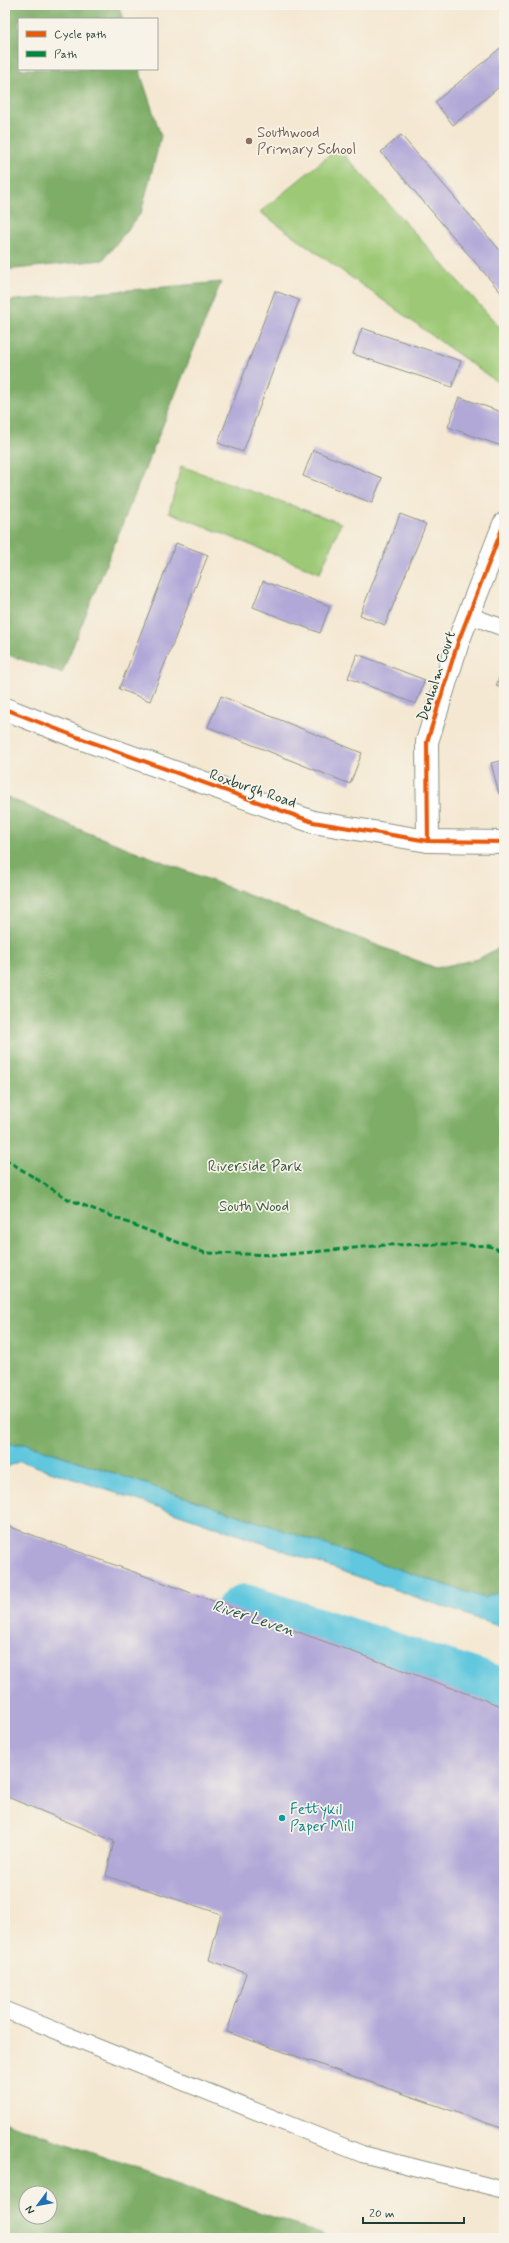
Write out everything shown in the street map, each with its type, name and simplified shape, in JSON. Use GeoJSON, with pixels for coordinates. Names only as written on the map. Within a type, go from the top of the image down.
{"type":"FeatureCollection","features":[{"type":"Feature","properties":{"kind":"street","name":"Denholm Court"},"geometry":{"type":"LineString","coordinates":[[428,842],[427,742],[468,615],[504,524]]}},
{"type":"Feature","properties":{"kind":"street","name":"Roxburgh Road"},"geometry":{"type":"LineString","coordinates":[[5,709],[77,737],[313,822],[428,842],[504,842]]}},
{"type":"Feature","properties":{"kind":"lane"},"geometry":{"type":"LineString","coordinates":[[468,615],[504,628]]}},
{"type":"Feature","properties":{"kind":"lane"},"geometry":{"type":"LineString","coordinates":[[5,2010],[362,2154],[504,2190]]}},
{"type":"Feature","properties":{"kind":"green space"},"geometry":{"type":"Polygon","coordinates":[[[5,5],[118,5],[123,18],[18,18],[18,70],[139,70],[161,136],[141,213],[103,260],[5,270],[5,5]]]}},
{"type":"Feature","properties":{"kind":"green space"},"geometry":{"type":"Polygon","coordinates":[[[338,148],[504,332],[504,387],[260,212],[338,148]]]}},
{"type":"Feature","properties":{"kind":"green space"},"geometry":{"type":"Polygon","coordinates":[[[221,282],[62,673],[5,654],[5,301],[221,282]]]}},
{"type":"Feature","properties":{"kind":"green space"},"geometry":{"type":"Polygon","coordinates":[[[181,466],[341,523],[320,573],[169,512],[181,466]]]}},
{"type":"Feature","properties":{"kind":"green space","name":"South Wood"},"geometry":{"type":"Polygon","coordinates":[[[5,796],[81,830],[436,968],[478,959],[504,945],[504,1590],[484,1598],[27,1444],[5,1444],[5,796]]]}},
{"type":"Feature","properties":{"kind":"green space"},"geometry":{"type":"Polygon","coordinates":[[[5,2122],[332,2238],[5,2238],[5,2122]]]}},
{"type":"Feature","properties":{"kind":"water"},"geometry":{"type":"Polygon","coordinates":[[[5,1444],[27,1444],[484,1598],[504,1590],[504,1628],[191,1518],[20,1461],[5,1468],[5,1444]]]}},
{"type":"Feature","properties":{"kind":"building"},"geometry":{"type":"Polygon","coordinates":[[[504,45],[504,83],[453,125],[435,102],[504,45]]]}},
{"type":"Feature","properties":{"kind":"building"},"geometry":{"type":"Polygon","coordinates":[[[401,135],[504,255],[504,296],[381,152],[401,135]]]}},
{"type":"Feature","properties":{"kind":"building"},"geometry":{"type":"Polygon","coordinates":[[[275,291],[299,300],[243,452],[218,443],[275,291]]]}},
{"type":"Feature","properties":{"kind":"building"},"geometry":{"type":"Polygon","coordinates":[[[362,328],[461,361],[452,387],[353,354],[362,328]]]}},
{"type":"Feature","properties":{"kind":"building"},"geometry":{"type":"Polygon","coordinates":[[[459,397],[504,413],[504,447],[448,427],[459,397]]]}},
{"type":"Feature","properties":{"kind":"building"},"geometry":{"type":"Polygon","coordinates":[[[313,450],[382,478],[372,503],[303,476],[313,450]]]}},
{"type":"Feature","properties":{"kind":"building"},"geometry":{"type":"Polygon","coordinates":[[[400,514],[426,524],[385,625],[360,615],[400,514]]]}},
{"type":"Feature","properties":{"kind":"building"},"geometry":{"type":"Polygon","coordinates":[[[176,543],[208,555],[150,701],[119,689],[176,543]]]}},
{"type":"Feature","properties":{"kind":"building"},"geometry":{"type":"Polygon","coordinates":[[[263,581],[330,606],[320,633],[253,607],[263,581]]]}},
{"type":"Feature","properties":{"kind":"building"},"geometry":{"type":"Polygon","coordinates":[[[357,654],[425,680],[416,704],[348,678],[357,654]]]}},
{"type":"Feature","properties":{"kind":"building"},"geometry":{"type":"Polygon","coordinates":[[[504,665],[504,689],[496,686],[504,665]]]}},
{"type":"Feature","properties":{"kind":"building"},"geometry":{"type":"Polygon","coordinates":[[[221,696],[362,753],[350,784],[208,727],[221,696]]]}},
{"type":"Feature","properties":{"kind":"building"},"geometry":{"type":"Polygon","coordinates":[[[504,760],[504,793],[499,794],[491,763],[504,760]]]}},
{"type":"Feature","properties":{"kind":"building","name":"Fettykil Paper Mill"},"geometry":{"type":"Polygon","coordinates":[[[5,1525],[504,1707],[504,2129],[227,2032],[246,1973],[209,1960],[221,1914],[106,1876],[114,1841],[5,1796],[5,1525]]]}},
{"type":"Feature","properties":{"kind":"waterway","name":"River Leven"},"geometry":{"type":"LineString","coordinates":[[245,1615],[504,1699]]}},
{"type":"Feature","properties":{"kind":"marked path"},"geometry":{"type":"LineString","coordinates":[[5,1159],[68,1199],[205,1253],[281,1255],[385,1245],[442,1244],[489,1246],[504,1252]]}},
{"type":"Feature","properties":{"kind":"cycle path"},"geometry":{"type":"LineString","coordinates":[[428,841],[427,742],[458,642],[504,524]]}},
{"type":"Feature","properties":{"kind":"cycle path"},"geometry":{"type":"LineString","coordinates":[[5,709],[77,737],[313,822],[428,841],[504,842]]}},
{"type":"Feature","properties":{"kind":"place","name":"Southwood Primary School"},"geometry":{"type":"Point","coordinates":[249,141]}},
{"type":"Feature","properties":{"kind":"place","name":"Fettykil Paper Mill"},"geometry":{"type":"Point","coordinates":[282,1818]}},
{"type":"Feature","properties":{"kind":"park label","name":"Riverside Park"},"geometry":{"type":"Point","coordinates":[255,1166]}}]}
